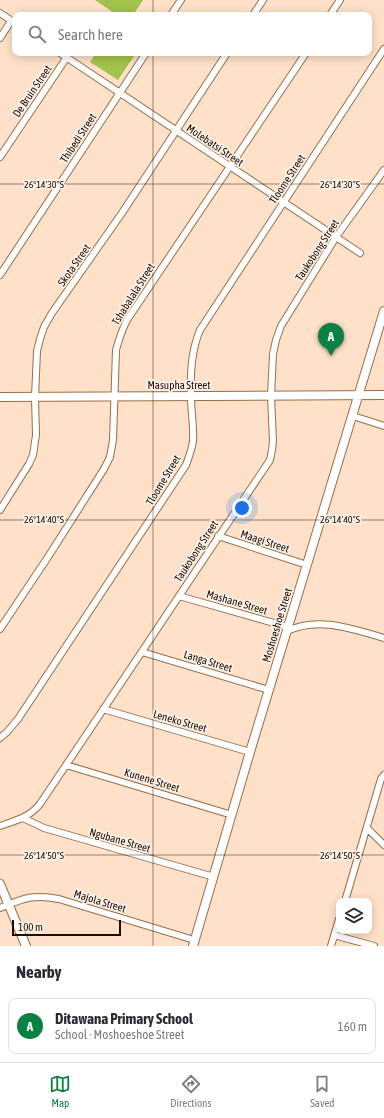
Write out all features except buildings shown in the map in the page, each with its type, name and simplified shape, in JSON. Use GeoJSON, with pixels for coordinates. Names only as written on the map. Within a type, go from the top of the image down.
{"type":"FeatureCollection","features":[{"type":"Feature","properties":{"kind":"street"},"geometry":{"type":"LineString","coordinates":[[173,12],[181,0]]}},
{"type":"Feature","properties":{"kind":"street"},"geometry":{"type":"LineString","coordinates":[[255,12],[263,0]]}},
{"type":"Feature","properties":{"kind":"street"},"geometry":{"type":"LineString","coordinates":[[332,12],[340,0]]}},
{"type":"Feature","properties":{"kind":"street"},"geometry":{"type":"LineString","coordinates":[[0,13],[12,21]]}},
{"type":"Feature","properties":{"kind":"street"},"geometry":{"type":"LineString","coordinates":[[0,38],[12,23]]}},
{"type":"Feature","properties":{"kind":"street","name":"Tloome Street"},"geometry":{"type":"LineString","coordinates":[[0,738],[18,719],[186,465],[191,453],[193,441],[191,396],[192,359],[195,341],[200,330],[384,49]]}},
{"type":"Feature","properties":{"kind":"street","name":"Thibedi Street"},"geometry":{"type":"LineString","coordinates":[[0,275],[144,56]]}},
{"type":"Feature","properties":{"kind":"street","name":"Skota Street"},"geometry":{"type":"LineString","coordinates":[[0,510],[29,464],[33,455],[36,435],[35,397],[37,351],[44,327],[52,313],[122,213],[225,56]]}},
{"type":"Feature","properties":{"kind":"street","name":"Tshabalala Street"},"geometry":{"type":"LineString","coordinates":[[0,629],[48,557],[104,469],[110,457],[112,444],[116,350],[123,328],[229,166],[304,56]]}},
{"type":"Feature","properties":{"kind":"street","name":"Molebatsi Street"},"geometry":{"type":"LineString","coordinates":[[66,57],[360,253]]}},
{"type":"Feature","properties":{"kind":"street","name":"De Bruin Street"},"geometry":{"type":"LineString","coordinates":[[0,157],[66,57]]}},
{"type":"Feature","properties":{"kind":"street","name":"Taukobong Street"},"geometry":{"type":"LineString","coordinates":[[0,826],[23,818],[33,812],[40,804],[266,465],[271,455],[273,441],[271,396],[273,354],[281,326],[336,237],[384,170]]}},
{"type":"Feature","properties":{"kind":"street","name":"Moshoeshoe Street"},"geometry":{"type":"LineString","coordinates":[[194,943],[250,752],[384,311]]}},
{"type":"Feature","properties":{"kind":"street","name":"Masupha Street"},"geometry":{"type":"LineString","coordinates":[[0,397],[384,395]]}},
{"type":"Feature","properties":{"kind":"street"},"geometry":{"type":"LineString","coordinates":[[353,416],[384,426]]}},
{"type":"Feature","properties":{"kind":"street","name":"Maagi Street"},"geometry":{"type":"LineString","coordinates":[[218,536],[307,565]]}},
{"type":"Feature","properties":{"kind":"street","name":"Mashane Street"},"geometry":{"type":"LineString","coordinates":[[179,596],[288,630]]}},
{"type":"Feature","properties":{"kind":"street"},"geometry":{"type":"LineString","coordinates":[[288,630],[304,625],[329,624],[384,638]]}},
{"type":"Feature","properties":{"kind":"street","name":"Langa Street"},"geometry":{"type":"LineString","coordinates":[[142,652],[269,690]]}},
{"type":"Feature","properties":{"kind":"street","name":"Leneko Street"},"geometry":{"type":"LineString","coordinates":[[103,709],[250,752]]}},
{"type":"Feature","properties":{"kind":"street","name":"Kunene Street"},"geometry":{"type":"LineString","coordinates":[[66,765],[232,815]]}},
{"type":"Feature","properties":{"kind":"street"},"geometry":{"type":"LineString","coordinates":[[345,898],[381,779],[384,775]]}},
{"type":"Feature","properties":{"kind":"street","name":"Ngubane Street"},"geometry":{"type":"LineString","coordinates":[[23,818],[44,828],[214,877]]}},
{"type":"Feature","properties":{"kind":"street"},"geometry":{"type":"LineString","coordinates":[[367,828],[384,845]]}},
{"type":"Feature","properties":{"kind":"street"},"geometry":{"type":"LineString","coordinates":[[0,884],[26,946]]}},
{"type":"Feature","properties":{"kind":"street","name":"Majola Street"},"geometry":{"type":"LineString","coordinates":[[0,908],[29,897],[45,896],[59,899],[194,943]]}},
{"type":"Feature","properties":{"kind":"street"},"geometry":{"type":"LineString","coordinates":[[331,946],[336,929]]}},
{"type":"Feature","properties":{"kind":"street"},"geometry":{"type":"LineString","coordinates":[[334,935],[374,946]]}},
{"type":"Feature","properties":{"kind":"green space"},"geometry":{"type":"Polygon","coordinates":[[[95,0],[143,0],[135,12],[113,12],[95,0]]]}},
{"type":"Feature","properties":{"kind":"green space"},"geometry":{"type":"Polygon","coordinates":[[[94,56],[134,56],[118,80],[90,62],[94,56]]]}},
{"type":"Feature","properties":{"kind":"place","name":"Ditawana Primary School"},"geometry":{"type":"Point","coordinates":[331,356]}}]}
